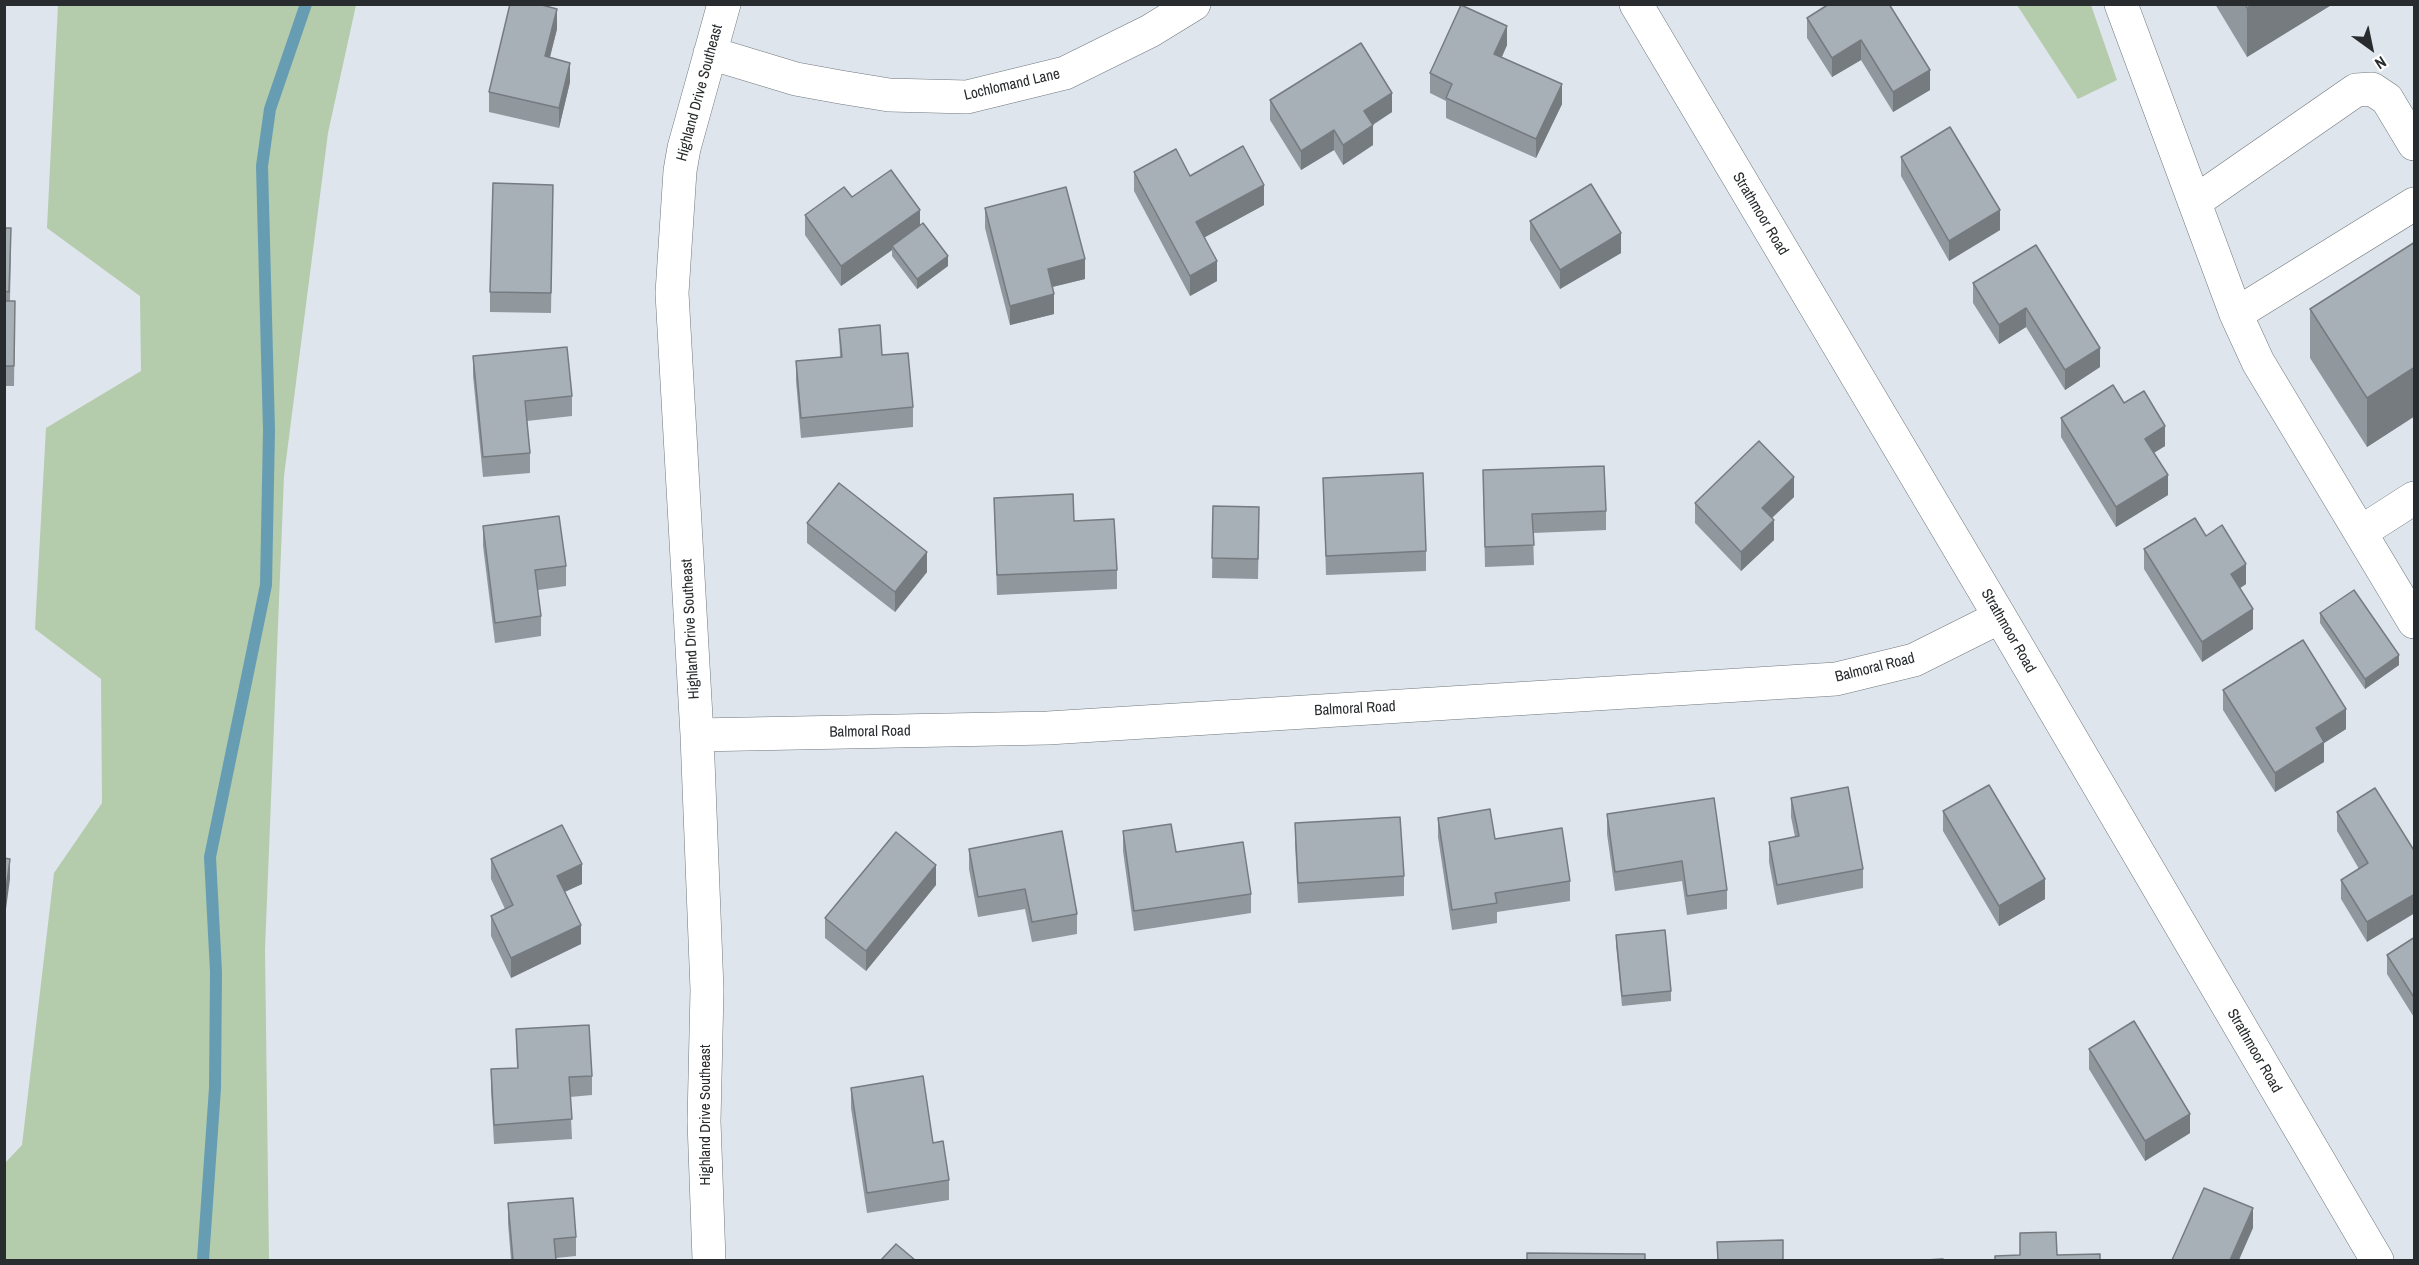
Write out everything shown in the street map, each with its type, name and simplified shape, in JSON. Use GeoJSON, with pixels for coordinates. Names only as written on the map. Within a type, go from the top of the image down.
{"type":"FeatureCollection","features":[{"type":"Feature","properties":{"kind":"street","name":"Highland Drive Southeast"},"geometry":{"type":"LineString","coordinates":[[709,1260],[704,1121],[707,990],[698,735],[672,293],[680,171],[724,4]]}},
{"type":"Feature","properties":{"kind":"street","name":"Lochlomand Lane"},"geometry":{"type":"LineString","coordinates":[[710,53],[796,79],[840,87],[890,95],[968,98],[1065,73],[1150,31],[1194,4]]}},
{"type":"Feature","properties":{"kind":"street","name":"Strathmoor Road"},"geometry":{"type":"LineString","coordinates":[[1636,4],[2000,617],[2377,1260]]}},
{"type":"Feature","properties":{"kind":"street"},"geometry":{"type":"LineString","coordinates":[[2121,4],[2236,314],[2269,381],[2415,622]]}},
{"type":"Feature","properties":{"kind":"street"},"geometry":{"type":"LineString","coordinates":[[2196,201],[2356,90],[2372,89],[2387,99],[2415,144]]}},
{"type":"Feature","properties":{"kind":"street"},"geometry":{"type":"LineString","coordinates":[[2236,314],[2415,204]]}},
{"type":"Feature","properties":{"kind":"street"},"geometry":{"type":"LineString","coordinates":[[2361,532],[2415,498]]}},
{"type":"Feature","properties":{"kind":"street","name":"Balmoral Road"},"geometry":{"type":"LineString","coordinates":[[698,735],[1048,728],[1836,679],[1914,660],[2000,617]]}},
{"type":"Feature","properties":{"kind":"green space"},"geometry":{"type":"Polygon","coordinates":[[[58,5],[356,5],[328,133],[284,476],[265,949],[269,1260],[5,1260],[5,1163],[22,1145],[54,873],[102,803],[101,679],[35,629],[46,428],[141,371],[140,296],[47,228],[58,5]]]}},
{"type":"Feature","properties":{"kind":"green space"},"geometry":{"type":"Polygon","coordinates":[[[2017,5],[2091,5],[2117,80],[2078,99],[2017,5]]]}},
{"type":"Feature","properties":{"kind":"building"},"geometry":{"type":"Polygon","coordinates":[[[510,4],[538,4],[557,9],[545,56],[570,63],[559,108],[489,92],[510,4]]]}},
{"type":"Feature","properties":{"kind":"building"},"geometry":{"type":"Polygon","coordinates":[[[1829,4],[1889,4],[1930,70],[1893,92],[1861,40],[1832,58],[1807,18],[1829,4]]]}},
{"type":"Feature","properties":{"kind":"building"},"geometry":{"type":"Polygon","coordinates":[[[1461,5],[1507,26],[1494,54],[1562,84],[1536,139],[1446,98],[1452,84],[1430,73],[1461,5]]]}},
{"type":"Feature","properties":{"kind":"building"},"geometry":{"type":"Polygon","coordinates":[[[1361,43],[1392,93],[1364,111],[1373,125],[1343,145],[1334,130],[1301,151],[1270,100],[1361,43]]]}},
{"type":"Feature","properties":{"kind":"building"},"geometry":{"type":"Polygon","coordinates":[[[1950,127],[2000,210],[1949,241],[1901,157],[1950,127]]]}},
{"type":"Feature","properties":{"kind":"building"},"geometry":{"type":"Polygon","coordinates":[[[1243,146],[1264,185],[1196,222],[1217,261],[1190,276],[1134,172],[1176,149],[1190,176],[1243,146]]]}},
{"type":"Feature","properties":{"kind":"building"},"geometry":{"type":"Polygon","coordinates":[[[891,170],[920,210],[841,266],[805,215],[844,187],[852,197],[891,170]]]}},
{"type":"Feature","properties":{"kind":"building"},"geometry":{"type":"Polygon","coordinates":[[[493,183],[553,185],[551,293],[490,292],[493,183]]]}},
{"type":"Feature","properties":{"kind":"building"},"geometry":{"type":"Polygon","coordinates":[[[1591,184],[1621,233],[1560,270],[1530,221],[1591,184]]]}},
{"type":"Feature","properties":{"kind":"building"},"geometry":{"type":"Polygon","coordinates":[[[1066,187],[1085,259],[1048,269],[1054,294],[1010,306],[985,208],[1066,187]]]}},
{"type":"Feature","properties":{"kind":"building"},"geometry":{"type":"Polygon","coordinates":[[[923,223],[948,256],[917,279],[892,246],[923,223]]]}},
{"type":"Feature","properties":{"kind":"building"},"geometry":{"type":"Polygon","coordinates":[[[4,228],[11,228],[9,292],[4,291],[4,228]]]}},
{"type":"Feature","properties":{"kind":"building"},"geometry":{"type":"Polygon","coordinates":[[[2415,242],[2415,367],[2367,398],[2310,309],[2415,242]]]}},
{"type":"Feature","properties":{"kind":"building"},"geometry":{"type":"Polygon","coordinates":[[[2036,245],[2100,348],[2065,370],[2026,308],[1999,325],[1973,283],[2036,245]]]}},
{"type":"Feature","properties":{"kind":"building"},"geometry":{"type":"Polygon","coordinates":[[[4,301],[15,301],[14,366],[4,366],[4,301]]]}},
{"type":"Feature","properties":{"kind":"building"},"geometry":{"type":"Polygon","coordinates":[[[880,325],[882,355],[908,353],[913,407],[801,418],[796,361],[842,357],[839,329],[880,325]]]}},
{"type":"Feature","properties":{"kind":"building"},"geometry":{"type":"Polygon","coordinates":[[[567,347],[572,396],[525,401],[530,453],[483,457],[473,356],[567,347]]]}},
{"type":"Feature","properties":{"kind":"building"},"geometry":{"type":"Polygon","coordinates":[[[2113,385],[2124,403],[2144,391],[2165,426],[2145,439],[2168,475],[2116,507],[2061,418],[2113,385]]]}},
{"type":"Feature","properties":{"kind":"building"},"geometry":{"type":"Polygon","coordinates":[[[1759,441],[1794,477],[1762,508],[1774,520],[1741,552],[1695,503],[1759,441]]]}},
{"type":"Feature","properties":{"kind":"building"},"geometry":{"type":"Polygon","coordinates":[[[1604,466],[1606,511],[1532,514],[1534,545],[1485,547],[1483,470],[1604,466]]]}},
{"type":"Feature","properties":{"kind":"building"},"geometry":{"type":"Polygon","coordinates":[[[1423,473],[1426,551],[1326,556],[1323,478],[1423,473]]]}},
{"type":"Feature","properties":{"kind":"building"},"geometry":{"type":"Polygon","coordinates":[[[839,483],[927,552],[895,592],[807,523],[839,483]]]}},
{"type":"Feature","properties":{"kind":"building"},"geometry":{"type":"Polygon","coordinates":[[[1073,494],[1074,521],[1114,519],[1117,570],[997,575],[994,498],[1073,494]]]}},
{"type":"Feature","properties":{"kind":"building"},"geometry":{"type":"Polygon","coordinates":[[[1213,506],[1259,507],[1258,559],[1212,558],[1213,506]]]}},
{"type":"Feature","properties":{"kind":"building"},"geometry":{"type":"Polygon","coordinates":[[[559,516],[566,566],[535,570],[541,616],[495,623],[483,526],[559,516]]]}},
{"type":"Feature","properties":{"kind":"building"},"geometry":{"type":"Polygon","coordinates":[[[2195,518],[2206,536],[2222,525],[2246,564],[2231,574],[2253,609],[2202,642],[2144,549],[2195,518]]]}},
{"type":"Feature","properties":{"kind":"building"},"geometry":{"type":"Polygon","coordinates":[[[2354,590],[2399,655],[2365,679],[2320,613],[2354,590]]]}},
{"type":"Feature","properties":{"kind":"building"},"geometry":{"type":"Polygon","coordinates":[[[2303,640],[2346,709],[2316,728],[2324,742],[2275,773],[2223,690],[2303,640]]]}},
{"type":"Feature","properties":{"kind":"building"},"geometry":{"type":"Polygon","coordinates":[[[1989,785],[2045,879],[1999,906],[1943,811],[1989,785]]]}},
{"type":"Feature","properties":{"kind":"building"},"geometry":{"type":"Polygon","coordinates":[[[1848,787],[1863,869],[1777,885],[1769,842],[1799,836],[1791,798],[1848,787]]]}},
{"type":"Feature","properties":{"kind":"building"},"geometry":{"type":"Polygon","coordinates":[[[2375,788],[2415,852],[2415,894],[2367,922],[2341,880],[2368,863],[2337,812],[2375,788]]]}},
{"type":"Feature","properties":{"kind":"building"},"geometry":{"type":"Polygon","coordinates":[[[1714,798],[1727,890],[1687,896],[1682,861],[1615,872],[1607,814],[1714,798]]]}},
{"type":"Feature","properties":{"kind":"building"},"geometry":{"type":"Polygon","coordinates":[[[1490,809],[1495,839],[1562,828],[1570,881],[1495,893],[1497,903],[1452,910],[1438,818],[1490,809]]]}},
{"type":"Feature","properties":{"kind":"building"},"geometry":{"type":"Polygon","coordinates":[[[1400,817],[1404,876],[1298,883],[1295,823],[1400,817]]]}},
{"type":"Feature","properties":{"kind":"building"},"geometry":{"type":"Polygon","coordinates":[[[1171,824],[1176,852],[1243,842],[1251,894],[1134,911],[1123,831],[1171,824]]]}},
{"type":"Feature","properties":{"kind":"building"},"geometry":{"type":"Polygon","coordinates":[[[562,825],[582,864],[557,876],[581,925],[511,958],[491,916],[513,905],[491,859],[562,825]]]}},
{"type":"Feature","properties":{"kind":"building"},"geometry":{"type":"Polygon","coordinates":[[[1062,831],[1077,914],[1032,922],[1025,889],[978,897],[969,849],[1062,831]]]}},
{"type":"Feature","properties":{"kind":"building"},"geometry":{"type":"Polygon","coordinates":[[[896,832],[936,865],[866,951],[825,918],[896,832]]]}},
{"type":"Feature","properties":{"kind":"building"},"geometry":{"type":"Polygon","coordinates":[[[4,858],[10,859],[4,904],[4,858]]]}},
{"type":"Feature","properties":{"kind":"building"},"geometry":{"type":"Polygon","coordinates":[[[1665,930],[1671,991],[1622,996],[1616,935],[1665,930]]]}},
{"type":"Feature","properties":{"kind":"building"},"geometry":{"type":"Polygon","coordinates":[[[2415,937],[2415,999],[2387,955],[2415,937]]]}},
{"type":"Feature","properties":{"kind":"building"},"geometry":{"type":"Polygon","coordinates":[[[2134,1021],[2190,1114],[2145,1141],[2089,1049],[2134,1021]]]}},
{"type":"Feature","properties":{"kind":"building"},"geometry":{"type":"Polygon","coordinates":[[[589,1025],[592,1076],[569,1077],[572,1119],[494,1125],[491,1069],[518,1068],[516,1029],[589,1025]]]}},
{"type":"Feature","properties":{"kind":"building"},"geometry":{"type":"Polygon","coordinates":[[[923,1076],[933,1143],[943,1141],[949,1180],[867,1193],[851,1088],[923,1076]]]}},
{"type":"Feature","properties":{"kind":"building"},"geometry":{"type":"Polygon","coordinates":[[[2204,1188],[2253,1208],[2230,1260],[2172,1260],[2204,1188]]]}},
{"type":"Feature","properties":{"kind":"building"},"geometry":{"type":"Polygon","coordinates":[[[573,1198],[576,1237],[554,1239],[556,1260],[513,1260],[508,1203],[573,1198]]]}},
{"type":"Feature","properties":{"kind":"building"},"geometry":{"type":"Polygon","coordinates":[[[2056,1232],[2057,1255],[2100,1254],[2100,1260],[1995,1260],[1995,1256],[2020,1255],[2020,1233],[2056,1232]]]}},
{"type":"Feature","properties":{"kind":"building"},"geometry":{"type":"Polygon","coordinates":[[[1783,1240],[1783,1260],[1718,1260],[1717,1242],[1783,1240]]]}},
{"type":"Feature","properties":{"kind":"building"},"geometry":{"type":"Polygon","coordinates":[[[896,1244],[915,1260],[881,1260],[896,1244]]]}},
{"type":"Feature","properties":{"kind":"building"},"geometry":{"type":"Polygon","coordinates":[[[1527,1253],[1645,1254],[1645,1260],[1527,1260],[1527,1253]]]}},
{"type":"Feature","properties":{"kind":"waterway"},"geometry":{"type":"LineString","coordinates":[[203,1260],[215,1088],[216,972],[210,857],[266,585],[269,430],[262,166],[270,109],[306,4]]}}]}
